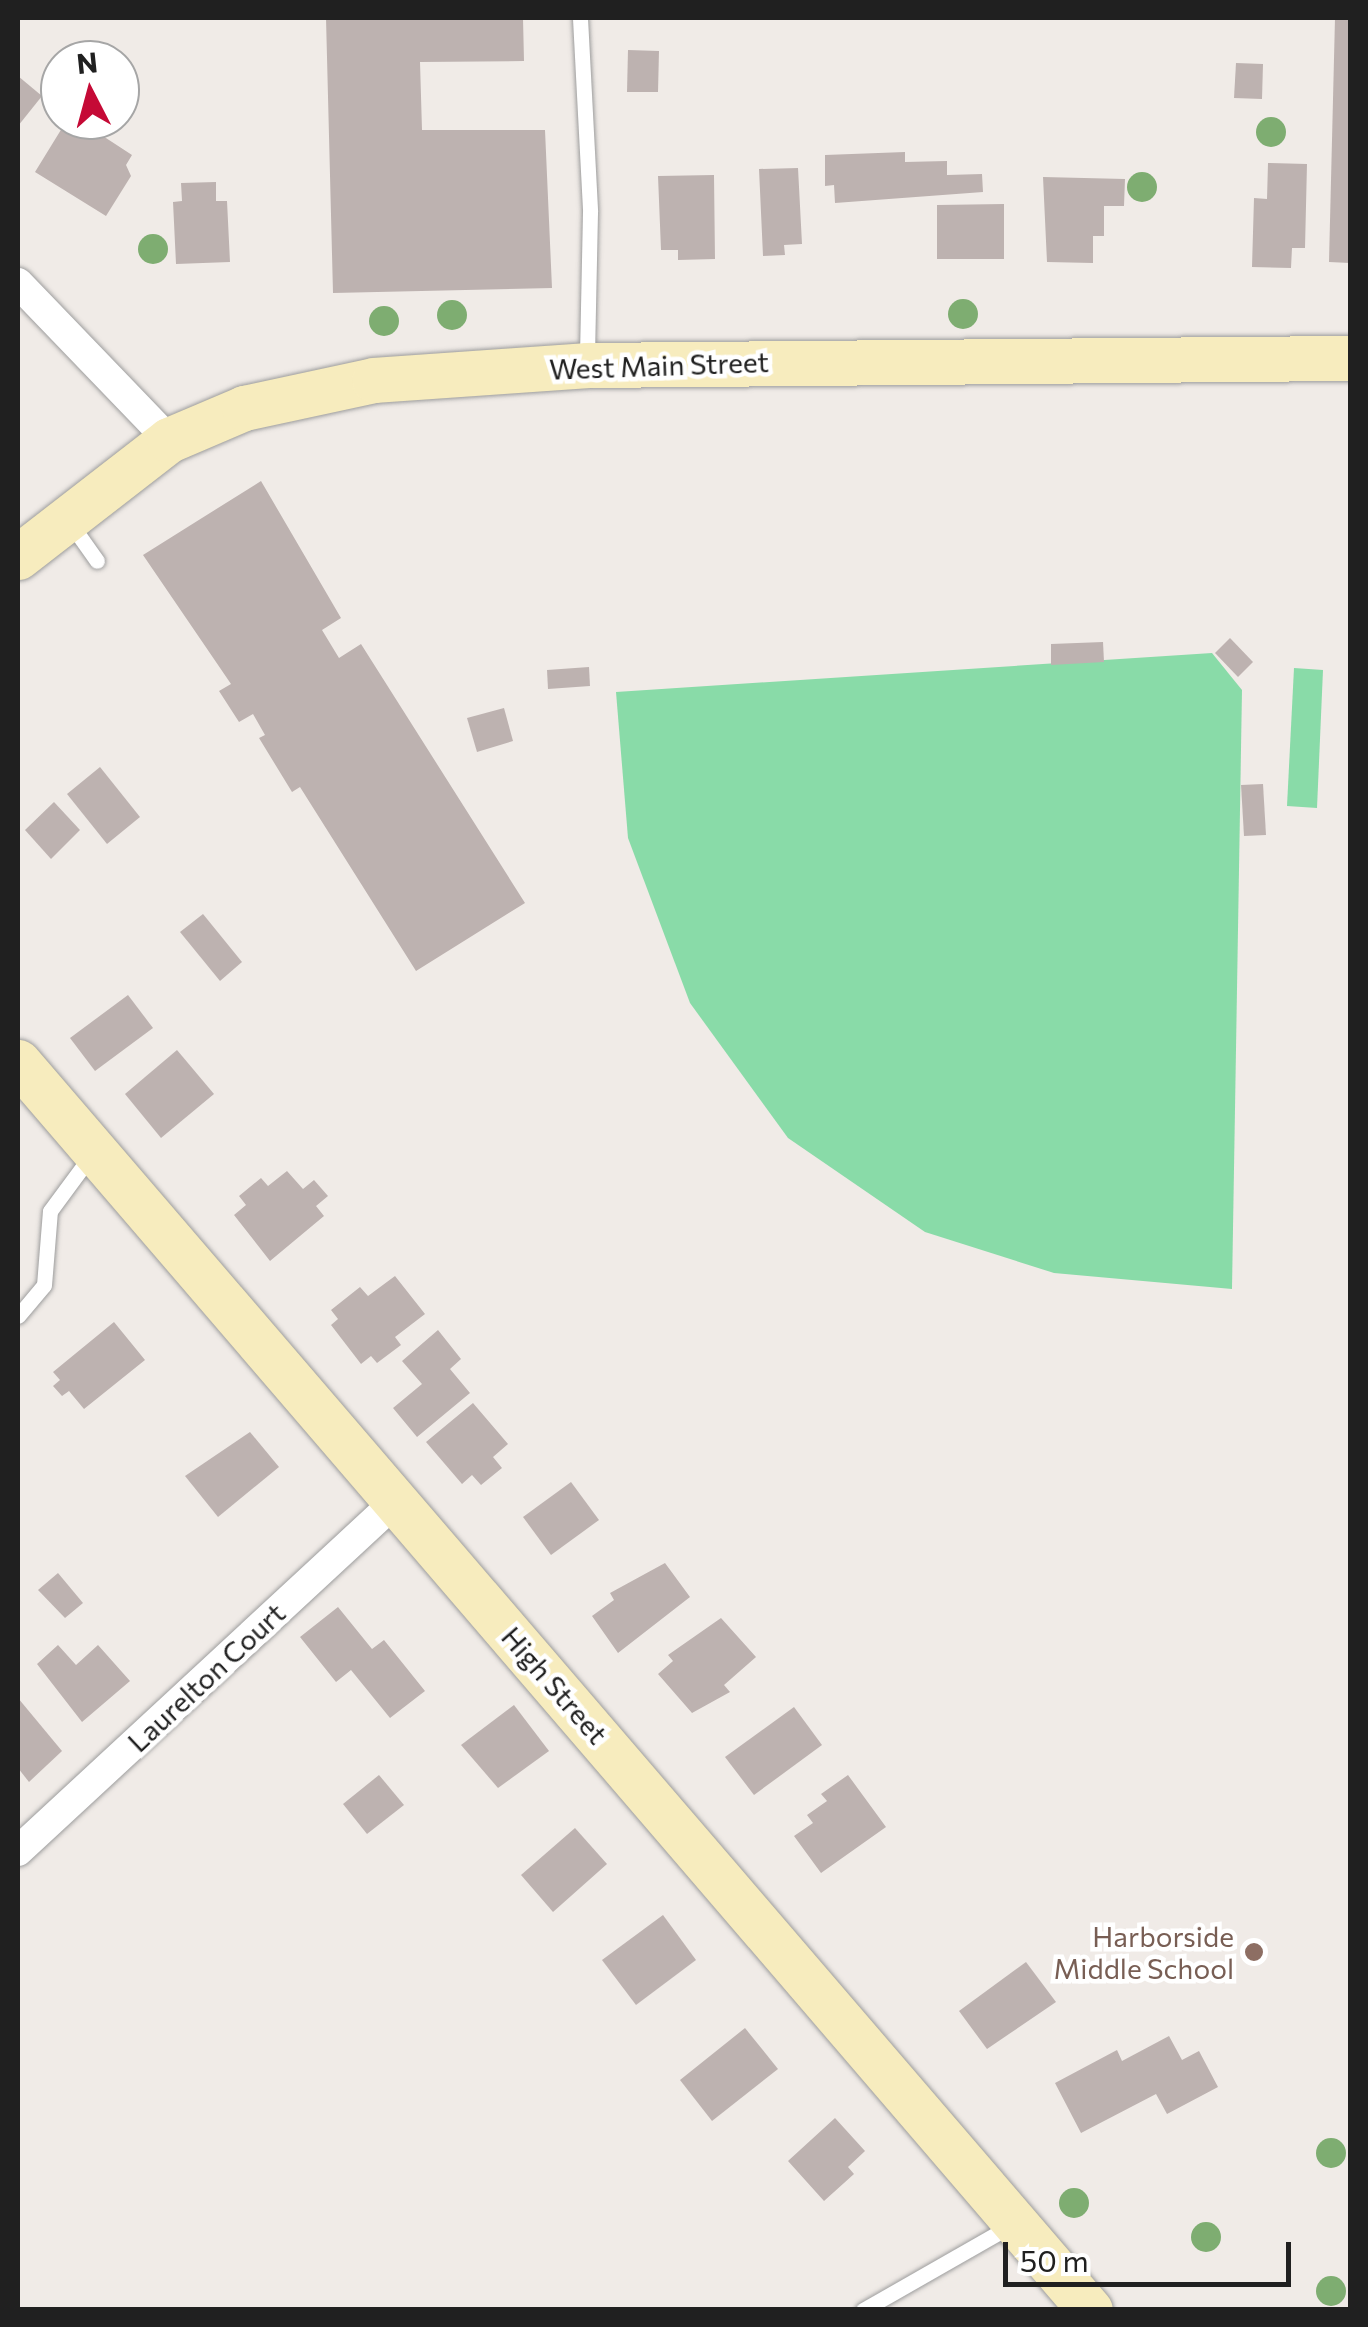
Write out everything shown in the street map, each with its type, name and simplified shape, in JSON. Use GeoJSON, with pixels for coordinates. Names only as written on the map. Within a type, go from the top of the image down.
{"type":"FeatureCollection","features":[{"type":"Feature","properties":{"kind":"main road","name":"West Main Street"},"geometry":{"type":"LineString","coordinates":[[18,558],[169,440],[306,391],[587,366],[1350,358]]}},
{"type":"Feature","properties":{"kind":"main road","name":"High Street"},"geometry":{"type":"LineString","coordinates":[[18,1062],[1090,2310]]}},
{"type":"Feature","properties":{"kind":"street"},"geometry":{"type":"LineString","coordinates":[[18,283],[169,440]]}},
{"type":"Feature","properties":{"kind":"street","name":"Laurelton Court"},"geometry":{"type":"LineString","coordinates":[[18,1852],[395,1502]]}},
{"type":"Feature","properties":{"kind":"lane"},"geometry":{"type":"LineString","coordinates":[[580,18],[590,212],[587,366]]}},
{"type":"Feature","properties":{"kind":"lane"},"geometry":{"type":"LineString","coordinates":[[66,517],[97,561]]}},
{"type":"Feature","properties":{"kind":"lane"},"geometry":{"type":"LineString","coordinates":[[18,1316],[44,1285],[55,1202],[96,1149]]}},
{"type":"Feature","properties":{"kind":"lane"},"geometry":{"type":"LineString","coordinates":[[863,2310],[1015,2224]]}},
{"type":"Feature","properties":{"kind":"green space"},"geometry":{"type":"Polygon","coordinates":[[[1212,653],[1242,690],[1232,1289],[1054,1273],[925,1232],[788,1138],[690,1003],[628,838],[616,692],[1212,653]]]}},
{"type":"Feature","properties":{"kind":"green space"},"geometry":{"type":"Polygon","coordinates":[[[1294,668],[1323,670],[1317,808],[1287,806],[1294,668]]]}},
{"type":"Feature","properties":{"kind":"building"},"geometry":{"type":"Polygon","coordinates":[[[326,18],[523,18],[524,61],[420,62],[422,130],[545,130],[552,288],[333,293],[326,18]]]}},
{"type":"Feature","properties":{"kind":"building"},"geometry":{"type":"Polygon","coordinates":[[[1335,18],[1350,18],[1350,263],[1329,262],[1335,18]]]}},
{"type":"Feature","properties":{"kind":"building"},"geometry":{"type":"Polygon","coordinates":[[[628,50],[659,51],[658,92],[627,92],[628,50]]]}},
{"type":"Feature","properties":{"kind":"building"},"geometry":{"type":"Polygon","coordinates":[[[1236,63],[1263,64],[1262,99],[1234,98],[1236,63]]]}},
{"type":"Feature","properties":{"kind":"building"},"geometry":{"type":"Polygon","coordinates":[[[18,76],[40,98],[18,126],[18,76]]]}},
{"type":"Feature","properties":{"kind":"building"},"geometry":{"type":"Polygon","coordinates":[[[55,140],[109,140],[132,155],[126,165],[131,176],[106,216],[35,172],[55,140]]]}},
{"type":"Feature","properties":{"kind":"building"},"geometry":{"type":"Polygon","coordinates":[[[905,152],[905,162],[947,161],[947,175],[982,174],[983,192],[835,203],[834,185],[825,186],[825,155],[905,152]]]}},
{"type":"Feature","properties":{"kind":"building"},"geometry":{"type":"Polygon","coordinates":[[[1268,163],[1307,164],[1305,248],[1292,248],[1291,268],[1252,267],[1254,198],[1267,199],[1268,163]]]}},
{"type":"Feature","properties":{"kind":"building"},"geometry":{"type":"Polygon","coordinates":[[[798,168],[802,244],[784,245],[785,255],[763,256],[759,169],[798,168]]]}},
{"type":"Feature","properties":{"kind":"building"},"geometry":{"type":"Polygon","coordinates":[[[714,175],[715,259],[678,260],[678,250],[661,250],[658,176],[714,175]]]}},
{"type":"Feature","properties":{"kind":"building"},"geometry":{"type":"Polygon","coordinates":[[[1043,177],[1125,179],[1124,206],[1104,206],[1104,236],[1093,236],[1093,263],[1047,262],[1043,177]]]}},
{"type":"Feature","properties":{"kind":"building"},"geometry":{"type":"Polygon","coordinates":[[[216,182],[216,201],[227,201],[230,262],[176,264],[173,202],[182,201],[181,183],[216,182]]]}},
{"type":"Feature","properties":{"kind":"building"},"geometry":{"type":"Polygon","coordinates":[[[1004,204],[1004,259],[937,259],[937,205],[1004,204]]]}},
{"type":"Feature","properties":{"kind":"building"},"geometry":{"type":"Polygon","coordinates":[[[261,481],[341,618],[322,630],[339,658],[361,644],[525,903],[416,971],[300,787],[292,792],[259,738],[265,735],[253,714],[239,722],[219,691],[231,684],[143,555],[261,481]]]}},
{"type":"Feature","properties":{"kind":"building"},"geometry":{"type":"Polygon","coordinates":[[[1230,638],[1253,662],[1238,677],[1215,653],[1230,638]]]}},
{"type":"Feature","properties":{"kind":"building"},"geometry":{"type":"Polygon","coordinates":[[[1103,642],[1104,662],[1051,665],[1051,644],[1103,642]]]}},
{"type":"Feature","properties":{"kind":"building"},"geometry":{"type":"Polygon","coordinates":[[[589,667],[590,686],[548,689],[547,670],[589,667]]]}},
{"type":"Feature","properties":{"kind":"building"},"geometry":{"type":"Polygon","coordinates":[[[504,708],[513,741],[477,752],[467,718],[504,708]]]}},
{"type":"Feature","properties":{"kind":"building"},"geometry":{"type":"Polygon","coordinates":[[[100,767],[140,817],[107,844],[67,794],[100,767]]]}},
{"type":"Feature","properties":{"kind":"building"},"geometry":{"type":"Polygon","coordinates":[[[1263,784],[1266,835],[1244,836],[1241,785],[1263,784]]]}},
{"type":"Feature","properties":{"kind":"building"},"geometry":{"type":"Polygon","coordinates":[[[54,802],[80,830],[51,859],[25,830],[54,802]]]}},
{"type":"Feature","properties":{"kind":"building"},"geometry":{"type":"Polygon","coordinates":[[[203,914],[242,962],[220,981],[180,932],[203,914]]]}},
{"type":"Feature","properties":{"kind":"building"},"geometry":{"type":"Polygon","coordinates":[[[128,995],[153,1028],[95,1071],[70,1038],[128,995]]]}},
{"type":"Feature","properties":{"kind":"building"},"geometry":{"type":"Polygon","coordinates":[[[177,1050],[214,1094],[161,1138],[125,1094],[177,1050]]]}},
{"type":"Feature","properties":{"kind":"building"},"geometry":{"type":"Polygon","coordinates":[[[287,1171],[303,1189],[314,1180],[328,1196],[316,1206],[324,1216],[270,1261],[234,1215],[246,1205],[239,1196],[261,1178],[268,1186],[287,1171]]]}},
{"type":"Feature","properties":{"kind":"building"},"geometry":{"type":"Polygon","coordinates":[[[395,1276],[425,1314],[395,1337],[401,1345],[377,1363],[371,1356],[361,1364],[331,1325],[338,1319],[331,1310],[360,1287],[368,1296],[395,1276]]]}},
{"type":"Feature","properties":{"kind":"building"},"geometry":{"type":"Polygon","coordinates":[[[114,1322],[145,1360],[84,1409],[69,1391],[62,1396],[53,1386],[60,1380],[53,1372],[114,1322]]]}},
{"type":"Feature","properties":{"kind":"building"},"geometry":{"type":"Polygon","coordinates":[[[438,1330],[461,1359],[450,1369],[470,1393],[417,1437],[393,1408],[422,1384],[402,1361],[438,1330]]]}},
{"type":"Feature","properties":{"kind":"building"},"geometry":{"type":"Polygon","coordinates":[[[473,1403],[508,1444],[493,1457],[502,1468],[481,1485],[472,1475],[462,1484],[426,1442],[473,1403]]]}},
{"type":"Feature","properties":{"kind":"building"},"geometry":{"type":"Polygon","coordinates":[[[250,1432],[279,1467],[218,1517],[185,1476],[250,1432]]]}},
{"type":"Feature","properties":{"kind":"building"},"geometry":{"type":"Polygon","coordinates":[[[571,1482],[599,1520],[551,1555],[523,1517],[571,1482]]]}},
{"type":"Feature","properties":{"kind":"building"},"geometry":{"type":"Polygon","coordinates":[[[665,1563],[690,1597],[618,1653],[592,1616],[614,1600],[610,1593],[665,1563]]]}},
{"type":"Feature","properties":{"kind":"building"},"geometry":{"type":"Polygon","coordinates":[[[58,1573],[83,1603],[65,1618],[38,1590],[58,1573]]]}},
{"type":"Feature","properties":{"kind":"building"},"geometry":{"type":"Polygon","coordinates":[[[338,1607],[372,1649],[384,1640],[425,1691],[390,1718],[351,1670],[336,1682],[300,1637],[338,1607]]]}},
{"type":"Feature","properties":{"kind":"building"},"geometry":{"type":"Polygon","coordinates":[[[721,1618],[756,1657],[724,1685],[730,1692],[692,1713],[658,1674],[673,1661],[668,1655],[721,1618]]]}},
{"type":"Feature","properties":{"kind":"building"},"geometry":{"type":"Polygon","coordinates":[[[58,1645],[76,1665],[98,1645],[130,1681],[82,1722],[37,1664],[58,1645]]]}},
{"type":"Feature","properties":{"kind":"building"},"geometry":{"type":"Polygon","coordinates":[[[18,1698],[62,1751],[29,1782],[18,1768],[18,1698]]]}},
{"type":"Feature","properties":{"kind":"building"},"geometry":{"type":"Polygon","coordinates":[[[514,1705],[549,1751],[498,1788],[461,1745],[514,1705]]]}},
{"type":"Feature","properties":{"kind":"building"},"geometry":{"type":"Polygon","coordinates":[[[794,1707],[822,1745],[754,1795],[725,1757],[794,1707]]]}},
{"type":"Feature","properties":{"kind":"building"},"geometry":{"type":"Polygon","coordinates":[[[379,1775],[404,1805],[367,1834],[343,1804],[379,1775]]]}},
{"type":"Feature","properties":{"kind":"building"},"geometry":{"type":"Polygon","coordinates":[[[848,1775],[886,1827],[821,1873],[794,1836],[813,1823],[807,1815],[827,1801],[821,1794],[848,1775]]]}},
{"type":"Feature","properties":{"kind":"building"},"geometry":{"type":"Polygon","coordinates":[[[575,1828],[607,1864],[553,1912],[521,1875],[575,1828]]]}},
{"type":"Feature","properties":{"kind":"building"},"geometry":{"type":"Polygon","coordinates":[[[663,1915],[696,1960],[636,2005],[602,1960],[663,1915]]]}},
{"type":"Feature","properties":{"kind":"building"},"geometry":{"type":"Polygon","coordinates":[[[1026,1962],[1056,2002],[987,2049],[959,2011],[1026,1962]]]}},
{"type":"Feature","properties":{"kind":"building"},"geometry":{"type":"Polygon","coordinates":[[[745,2028],[778,2069],[712,2121],[680,2080],[745,2028]]]}},
{"type":"Feature","properties":{"kind":"building"},"geometry":{"type":"Polygon","coordinates":[[[1169,2036],[1182,2060],[1199,2051],[1218,2087],[1167,2114],[1156,2094],[1081,2133],[1055,2083],[1117,2050],[1122,2061],[1169,2036]]]}},
{"type":"Feature","properties":{"kind":"building"},"geometry":{"type":"Polygon","coordinates":[[[835,2118],[865,2151],[848,2167],[854,2174],[824,2201],[788,2161],[835,2118]]]}},
{"type":"Feature","properties":{"kind":"place","name":"Harborside Middle School"},"geometry":{"type":"Point","coordinates":[1254,1952]}}]}
